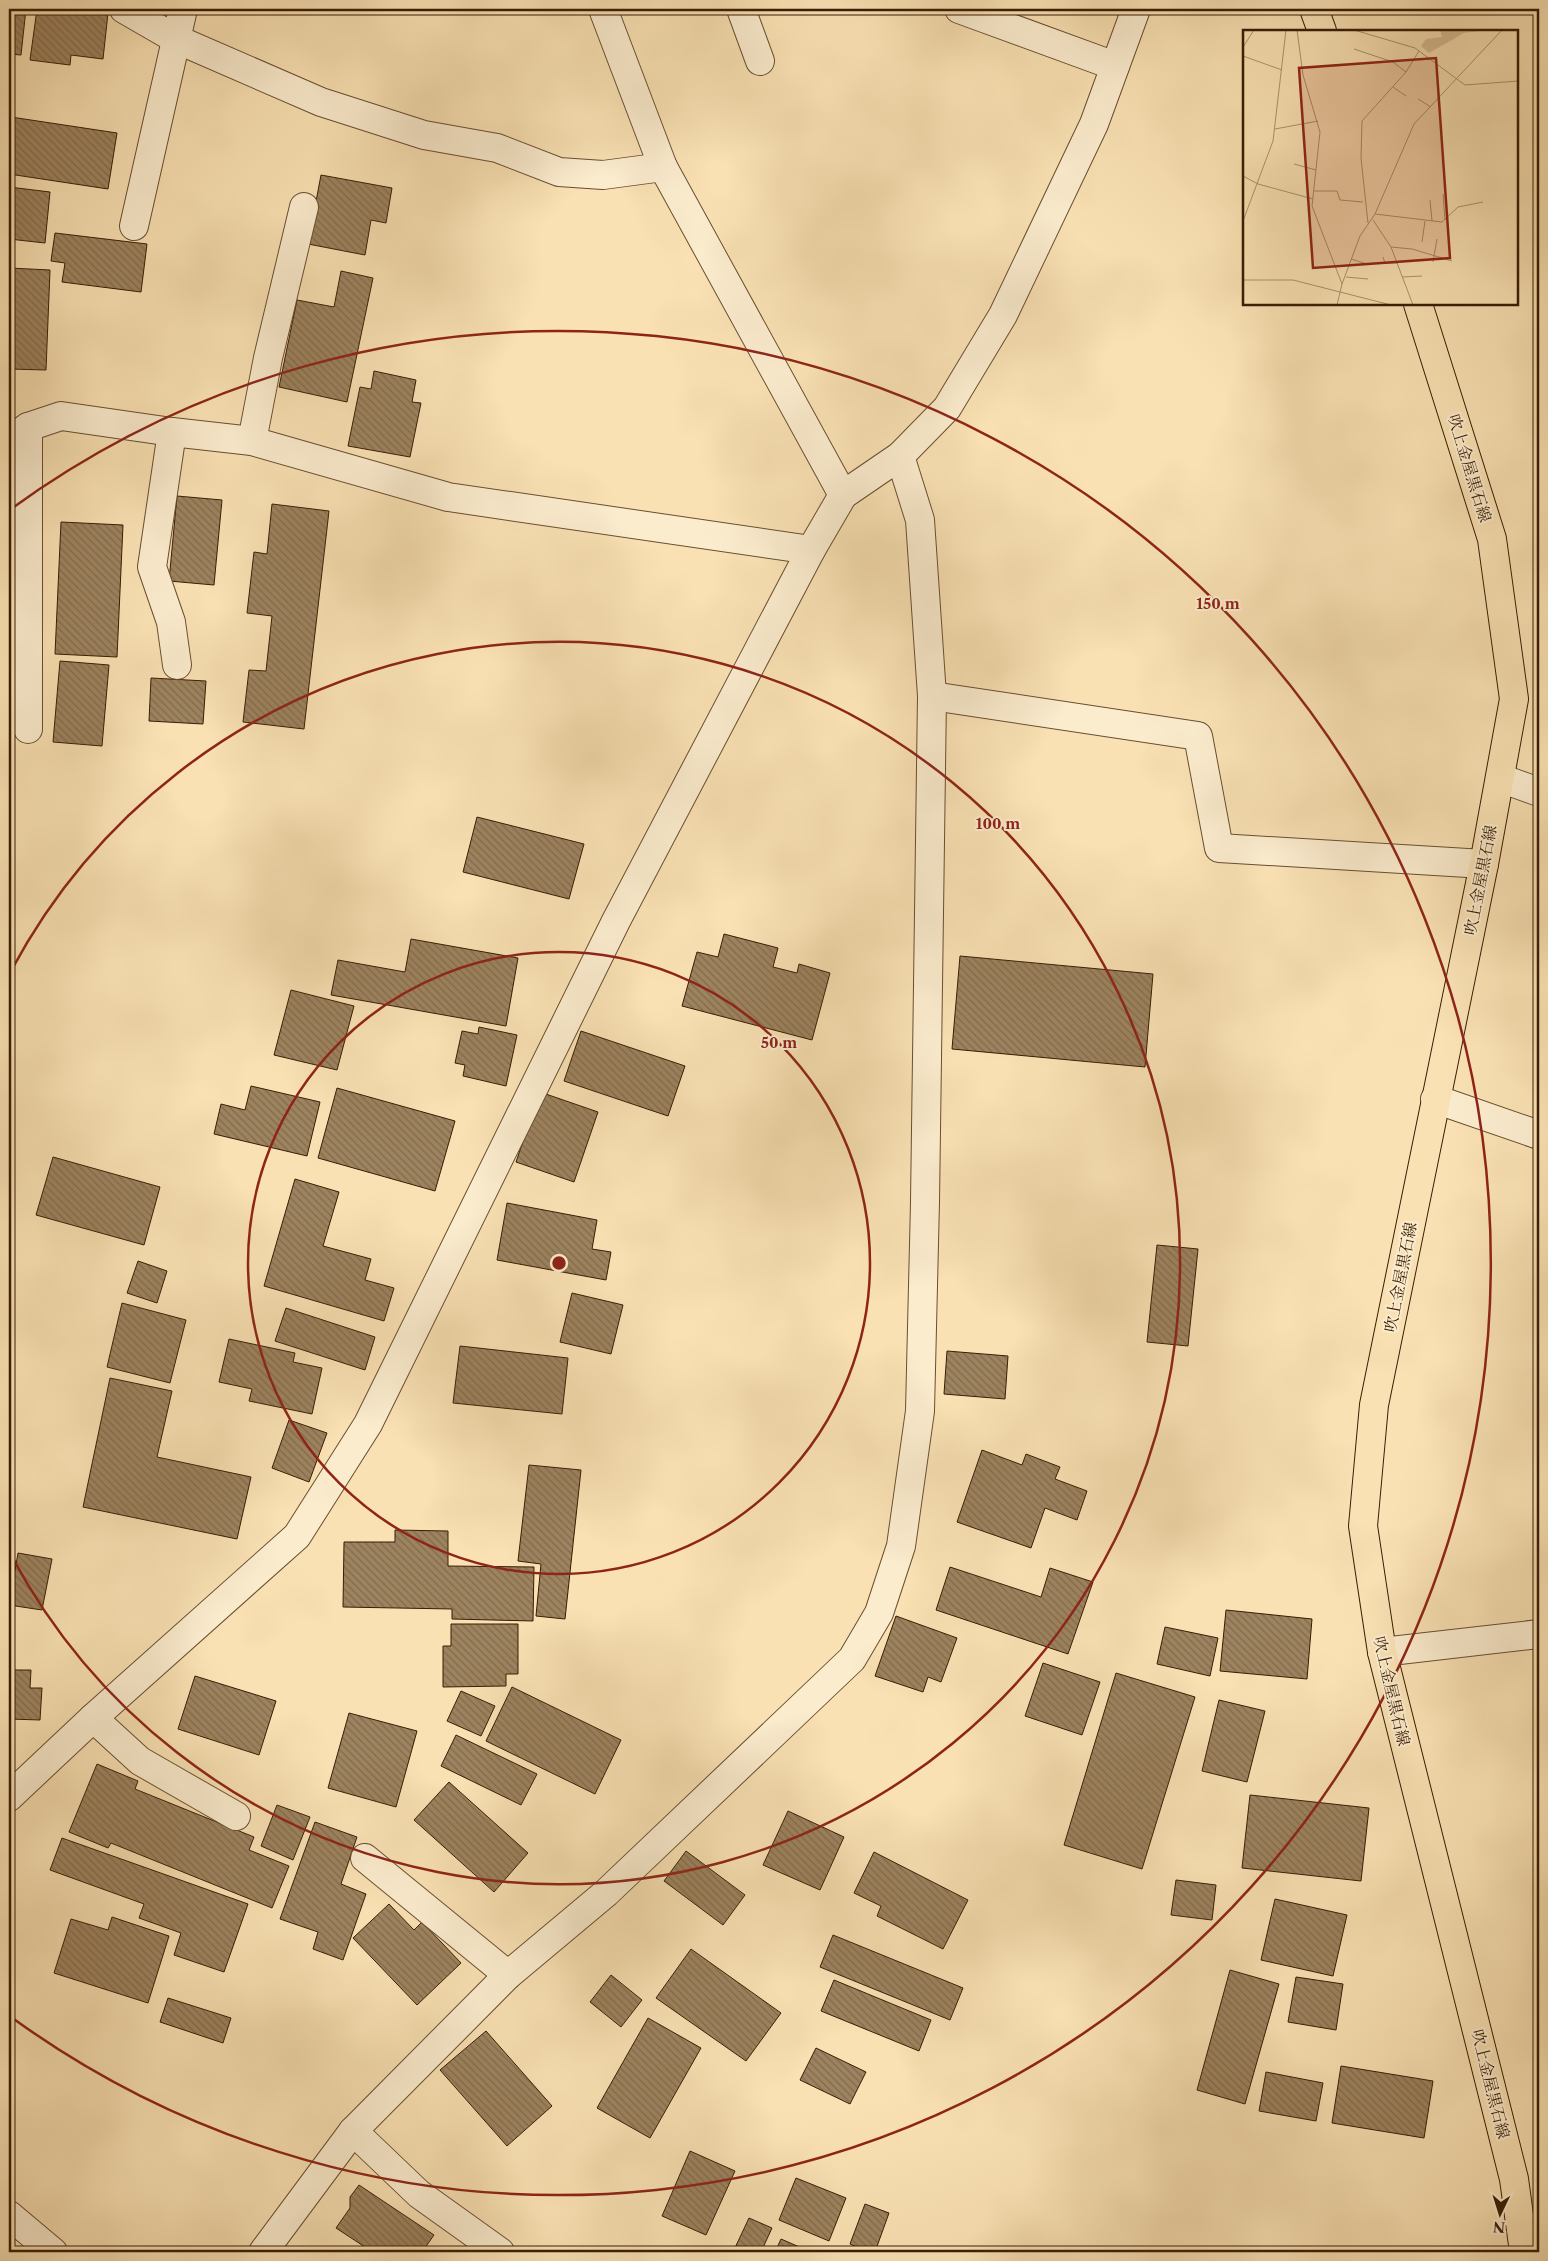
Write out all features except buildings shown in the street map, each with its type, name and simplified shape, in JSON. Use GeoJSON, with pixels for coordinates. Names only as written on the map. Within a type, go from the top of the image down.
{"type":"FeatureCollection","features":[{"type":"Feature","properties":{"kind":"main road"},"geometry":{"type":"LineString","coordinates":[[1314,9],[1322,30]]}},
{"type":"Feature","properties":{"kind":"main road","name":"吹上金屋黒石線"},"geometry":{"type":"LineString","coordinates":[[1418,305],[1492,538],[1514,699],[1484,864],[1374,1405],[1363,1526],[1382,1652],[1511,2170],[1524,2252]]}},
{"type":"Feature","properties":{"kind":"street"},"geometry":{"type":"LineString","coordinates":[[124,9],[176,39],[321,102],[424,135],[498,148],[559,172],[603,175],[663,167]]}},
{"type":"Feature","properties":{"kind":"street"},"geometry":{"type":"LineString","coordinates":[[134,226],[183,9]]}},
{"type":"Feature","properties":{"kind":"street"},"geometry":{"type":"LineString","coordinates":[[603,9],[663,167],[843,494]]}},
{"type":"Feature","properties":{"kind":"street"},"geometry":{"type":"LineString","coordinates":[[741,9],[760,61]]}},
{"type":"Feature","properties":{"kind":"street"},"geometry":{"type":"LineString","coordinates":[[959,9],[1115,66]]}},
{"type":"Feature","properties":{"kind":"street"},"geometry":{"type":"LineString","coordinates":[[9,1797],[93,1718],[297,1536],[368,1424],[616,921],[811,550],[843,494],[900,456],[947,408],[1003,315],[1094,124],[1136,9]]}},
{"type":"Feature","properties":{"kind":"street"},"geometry":{"type":"LineString","coordinates":[[252,441],[268,358],[304,206]]}},
{"type":"Feature","properties":{"kind":"street"},"geometry":{"type":"LineString","coordinates":[[28,729],[18,434],[62,416],[172,432],[252,441],[448,497],[811,550]]}},
{"type":"Feature","properties":{"kind":"street"},"geometry":{"type":"LineString","coordinates":[[172,432],[152,567],[171,622],[177,665]]}},
{"type":"Feature","properties":{"kind":"street"},"geometry":{"type":"LineString","coordinates":[[263,2252],[353,2131],[508,1975],[606,1893],[852,1659],[879,1613],[901,1546],[920,1411],[925,1202],[932,696],[920,520],[900,456]]}},
{"type":"Feature","properties":{"kind":"street"},"geometry":{"type":"LineString","coordinates":[[932,696],[1198,736],[1219,848],[1484,864]]}},
{"type":"Feature","properties":{"kind":"street"},"geometry":{"type":"LineString","coordinates":[[1500,778],[1539,792]]}},
{"type":"Feature","properties":{"kind":"street"},"geometry":{"type":"LineString","coordinates":[[1435,1099],[1539,1135]]}},
{"type":"Feature","properties":{"kind":"street"},"geometry":{"type":"LineString","coordinates":[[1382,1652],[1539,1634]]}},
{"type":"Feature","properties":{"kind":"street"},"geometry":{"type":"LineString","coordinates":[[93,1718],[140,1761],[236,1816]]}},
{"type":"Feature","properties":{"kind":"street"},"geometry":{"type":"LineString","coordinates":[[365,1858],[508,1975]]}},
{"type":"Feature","properties":{"kind":"street"},"geometry":{"type":"LineString","coordinates":[[353,2131],[419,2194],[500,2252]]}},
{"type":"Feature","properties":{"kind":"street"},"geometry":{"type":"LineString","coordinates":[[9,2215],[53,2252]]}}]}
